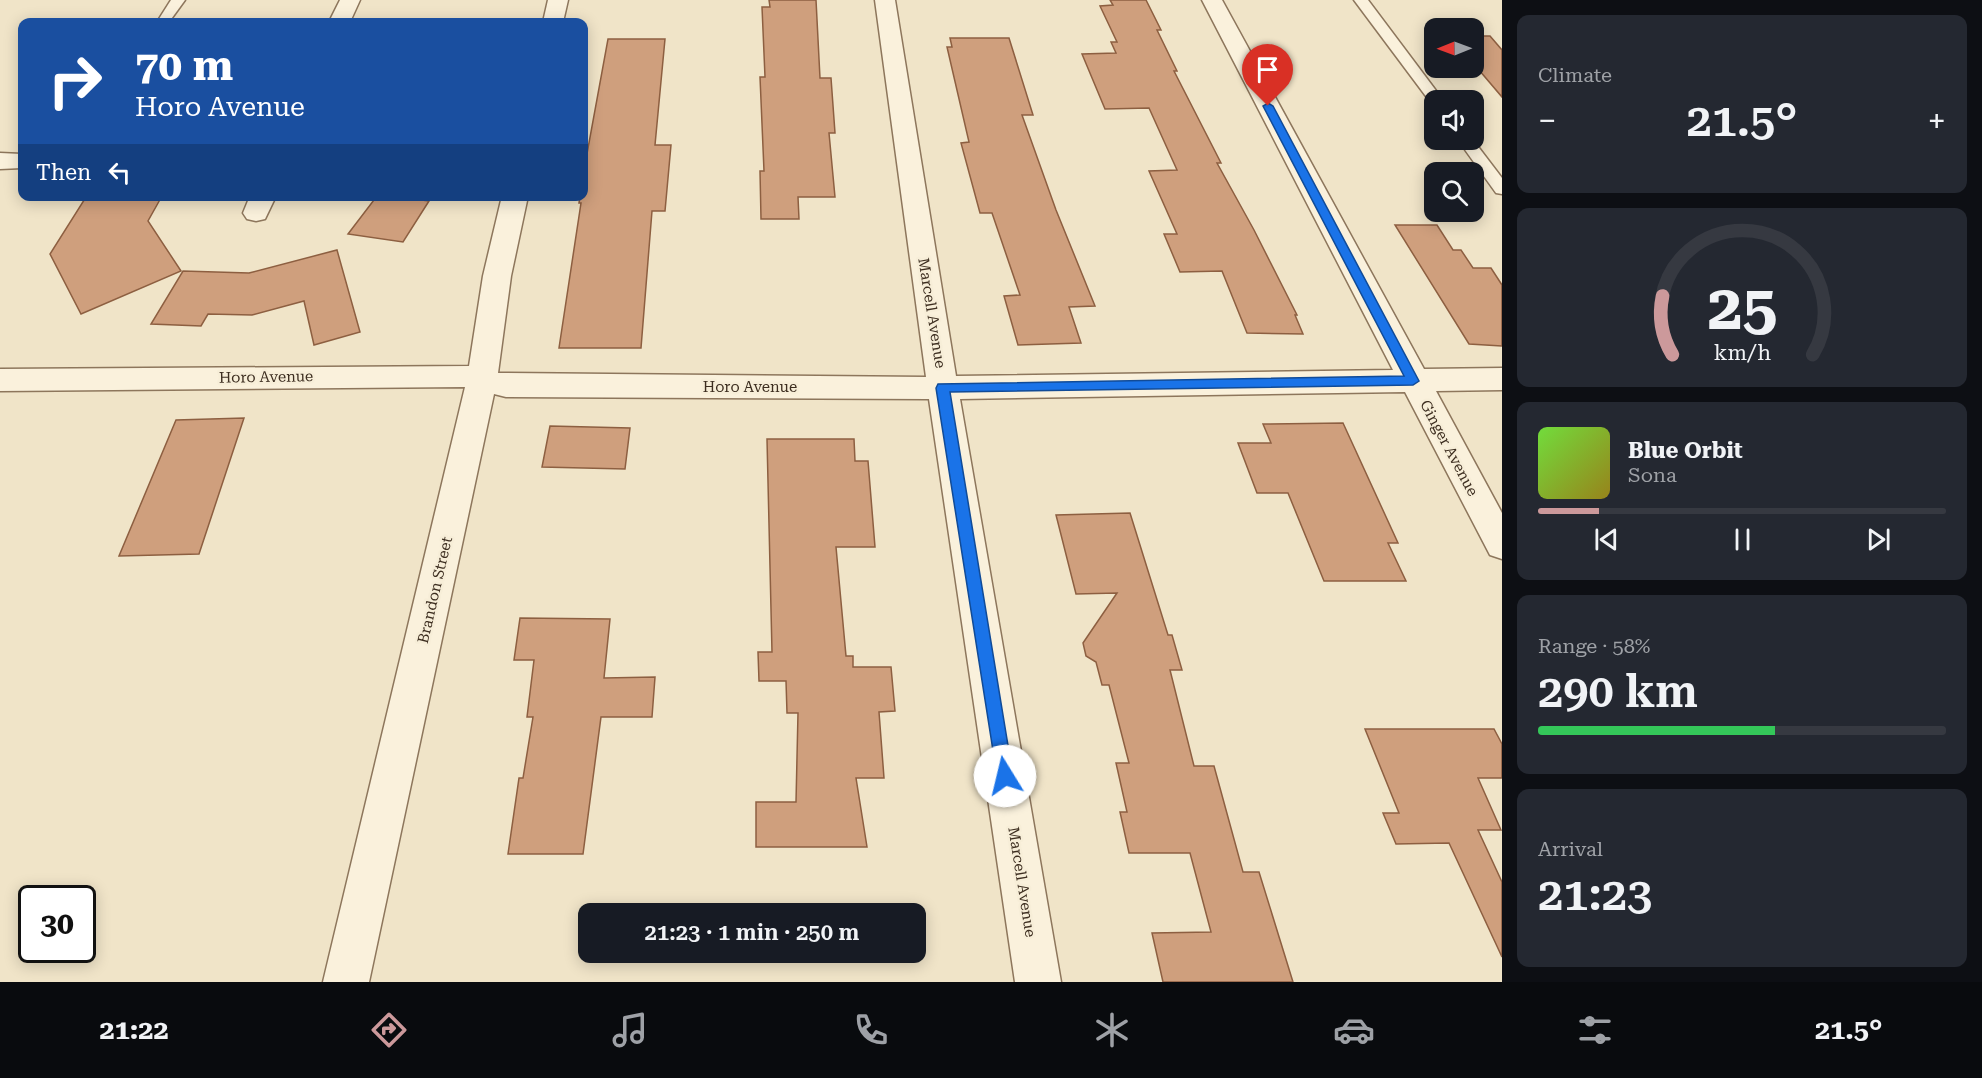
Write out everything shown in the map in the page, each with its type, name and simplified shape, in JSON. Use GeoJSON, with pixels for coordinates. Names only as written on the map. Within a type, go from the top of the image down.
{"type":"FeatureCollection","features":[{"type":"Feature","properties":{"kind":"street"},"geometry":{"type":"LineString","coordinates":[[342,18],[350,0]]}},
{"type":"Feature","properties":{"kind":"street"},"geometry":{"type":"LineString","coordinates":[[554,18],[558,0]]}},
{"type":"Feature","properties":{"kind":"street","name":"Marcell Avenue"},"geometry":{"type":"LineString","coordinates":[[885,0],[943,388],[1038,982]]}},
{"type":"Feature","properties":{"kind":"street","name":"Ginger Avenue"},"geometry":{"type":"LineString","coordinates":[[1212,0],[1502,545]]}},
{"type":"Feature","properties":{"kind":"street"},"geometry":{"type":"LineString","coordinates":[[0,161],[18,161]]}},
{"type":"Feature","properties":{"kind":"street","name":"Brandon Street"},"geometry":{"type":"LineString","coordinates":[[346,982],[482,380],[497,276],[514,201]]}},
{"type":"Feature","properties":{"kind":"street","name":"Horo Avenue"},"geometry":{"type":"LineString","coordinates":[[0,380],[460,375],[506,386],[943,388],[1502,379]]}},
{"type":"Feature","properties":{"kind":"lane"},"geometry":{"type":"LineString","coordinates":[[166,18],[178,0]]}},
{"type":"Feature","properties":{"kind":"lane"},"geometry":{"type":"LineString","coordinates":[[1361,0],[1428,90]]}},
{"type":"Feature","properties":{"kind":"lane"},"geometry":{"type":"LineString","coordinates":[[1473,150],[1502,189]]}},
{"type":"Feature","properties":{"kind":"building"},"geometry":{"type":"Polygon","coordinates":[[[769,0],[816,0],[820,78],[831,78],[835,133],[829,133],[835,197],[798,197],[799,219],[761,219],[760,171],[764,171],[760,77],[765,77],[762,7],[770,7],[769,0]]]}},
{"type":"Feature","properties":{"kind":"building"},"geometry":{"type":"Polygon","coordinates":[[[1110,0],[1146,0],[1161,30],[1157,30],[1177,71],[1174,71],[1221,163],[1217,163],[1297,315],[1295,315],[1303,334],[1247,333],[1222,271],[1180,272],[1164,234],[1177,234],[1149,171],[1177,170],[1149,108],[1105,109],[1082,54],[1116,53],[1111,42],[1117,42],[1100,6],[1113,5],[1110,0]]]}},
{"type":"Feature","properties":{"kind":"building"},"geometry":{"type":"Polygon","coordinates":[[[1484,36],[1490,36],[1502,50],[1502,97],[1484,76],[1484,36]]]}},
{"type":"Feature","properties":{"kind":"building"},"geometry":{"type":"Polygon","coordinates":[[[950,38],[1009,38],[1033,115],[1022,115],[1056,210],[1095,306],[1069,307],[1081,343],[1018,345],[1004,296],[1020,295],[992,213],[980,213],[961,143],[969,142],[947,47],[952,47],[950,38]]]}},
{"type":"Feature","properties":{"kind":"building"},"geometry":{"type":"Polygon","coordinates":[[[608,39],[665,39],[655,145],[671,145],[665,211],[652,211],[641,348],[559,348],[581,203],[579,201],[588,201],[588,148],[608,39]]]}},
{"type":"Feature","properties":{"kind":"building"},"geometry":{"type":"Polygon","coordinates":[[[83,201],[159,201],[148,221],[181,271],[81,314],[50,254],[83,201]]]}},
{"type":"Feature","properties":{"kind":"building"},"geometry":{"type":"Polygon","coordinates":[[[373,201],[429,201],[403,242],[348,234],[373,201]]]}},
{"type":"Feature","properties":{"kind":"building"},"geometry":{"type":"Polygon","coordinates":[[[1395,225],[1437,225],[1453,250],[1461,250],[1473,268],[1491,268],[1502,285],[1502,346],[1469,344],[1395,225]]]}},
{"type":"Feature","properties":{"kind":"building"},"geometry":{"type":"Polygon","coordinates":[[[337,250],[360,332],[314,345],[304,301],[252,315],[208,314],[201,326],[151,324],[183,271],[249,273],[337,250]]]}},
{"type":"Feature","properties":{"kind":"building"},"geometry":{"type":"Polygon","coordinates":[[[244,418],[199,554],[119,556],[176,420],[244,418]]]}},
{"type":"Feature","properties":{"kind":"building"},"geometry":{"type":"Polygon","coordinates":[[[1343,423],[1398,543],[1388,543],[1406,581],[1324,581],[1288,493],[1257,493],[1238,443],[1271,443],[1263,424],[1343,423]]]}},
{"type":"Feature","properties":{"kind":"building"},"geometry":{"type":"Polygon","coordinates":[[[550,426],[630,428],[625,469],[542,467],[550,426]]]}},
{"type":"Feature","properties":{"kind":"building"},"geometry":{"type":"Polygon","coordinates":[[[767,439],[854,439],[855,461],[868,461],[875,547],[836,547],[846,656],[853,656],[853,667],[891,667],[895,711],[879,712],[884,778],[856,778],[867,847],[756,847],[756,802],[796,802],[798,713],[787,713],[786,681],[759,681],[758,652],[772,652],[767,439]]]}},
{"type":"Feature","properties":{"kind":"building"},"geometry":{"type":"Polygon","coordinates":[[[1130,513],[1168,635],[1172,635],[1182,670],[1170,670],[1194,766],[1214,766],[1243,872],[1259,872],[1293,982],[1163,982],[1152,933],[1211,932],[1190,853],[1129,853],[1120,812],[1127,812],[1116,763],[1129,763],[1109,685],[1102,685],[1096,662],[1086,656],[1083,643],[1117,593],[1076,594],[1056,515],[1130,513]]]}},
{"type":"Feature","properties":{"kind":"building"},"geometry":{"type":"Polygon","coordinates":[[[520,618],[610,619],[604,678],[655,677],[652,717],[601,717],[583,854],[508,854],[519,778],[523,778],[533,717],[527,717],[534,660],[514,660],[520,618]]]}},
{"type":"Feature","properties":{"kind":"building"},"geometry":{"type":"Polygon","coordinates":[[[1365,729],[1494,729],[1502,744],[1502,778],[1478,778],[1501,830],[1478,830],[1502,882],[1502,957],[1449,843],[1396,844],[1383,813],[1399,813],[1365,729]]]}},
{"type":"Feature","properties":{"kind":"route"},"geometry":{"type":"LineString","coordinates":[[1005,776],[943,388],[1413,381],[1268,106]]}}]}
